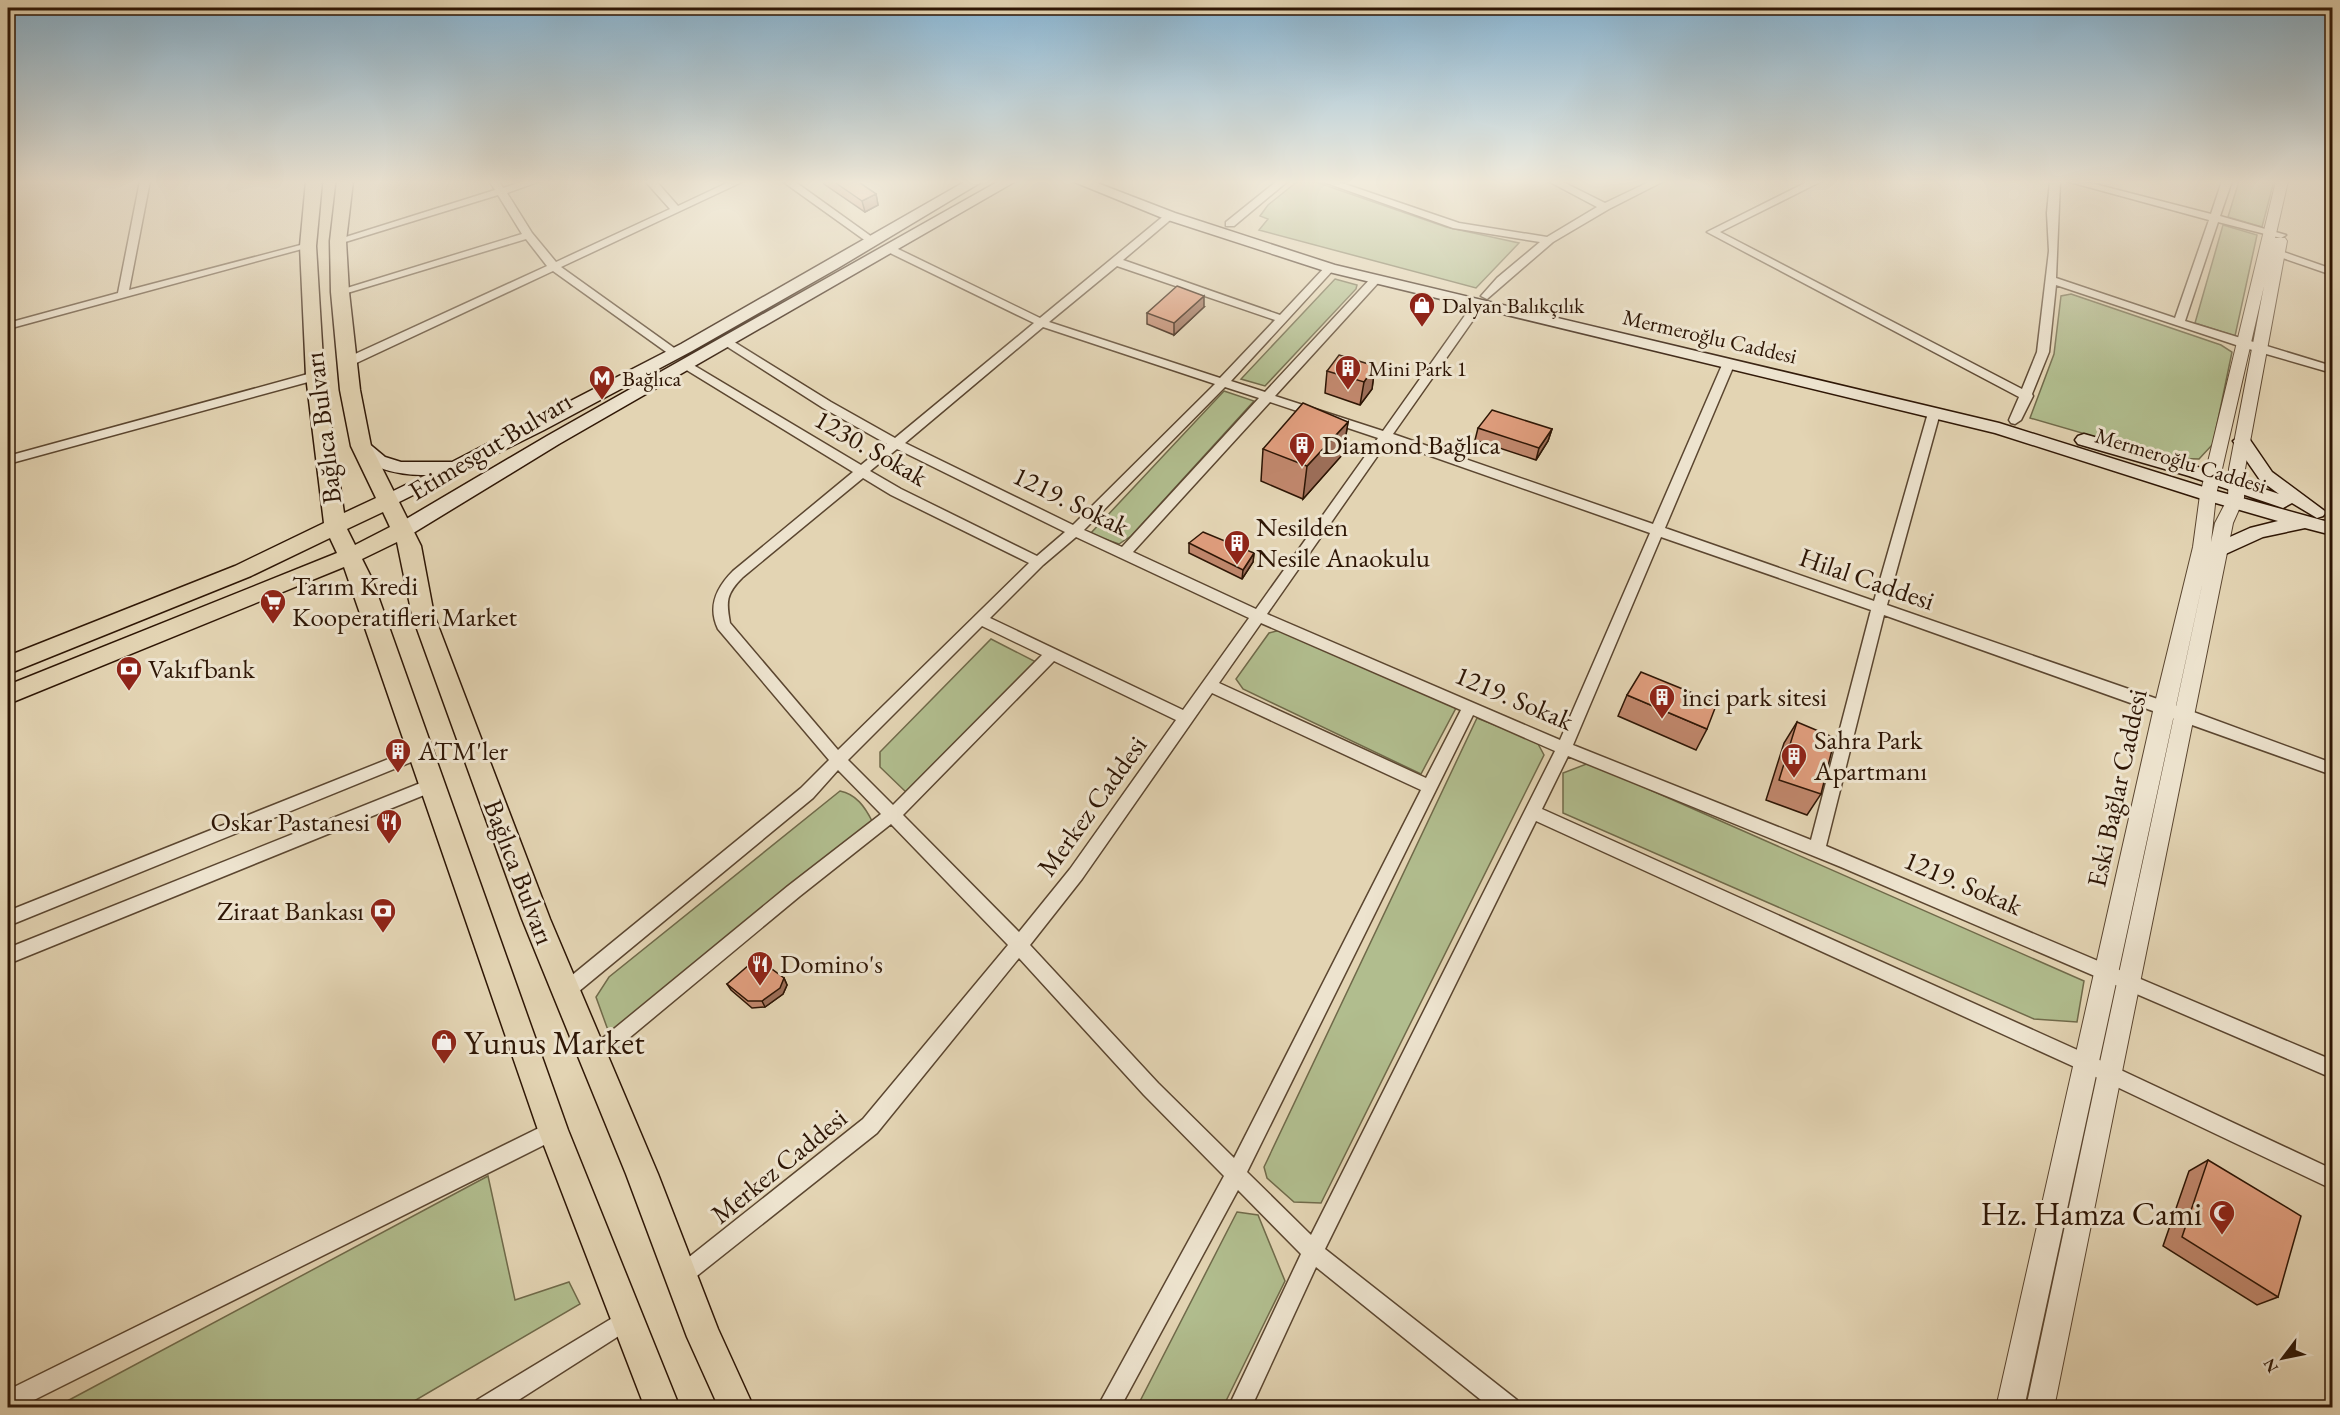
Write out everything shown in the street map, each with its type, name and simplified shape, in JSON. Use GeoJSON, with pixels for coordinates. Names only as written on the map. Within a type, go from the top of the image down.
{"type":"FeatureCollection","features":[{"type":"Feature","properties":{"kind":"main road","name":"Bağlıca Bulvarı"},"geometry":{"type":"LineString","coordinates":[[308,247],[315,376],[335,527],[361,579],[554,1130],[663,1407]]}},
{"type":"Feature","properties":{"kind":"main road","name":"Bağlıca Bulvarı"},"geometry":{"type":"LineString","coordinates":[[338,247],[339,292],[346,363],[361,446],[410,546],[423,615],[436,652],[566,991],[704,1337],[737,1407]]}},
{"type":"Feature","properties":{"kind":"main road","name":"Etimesgut Bulvarı"},"geometry":{"type":"LineString","coordinates":[[8,665],[243,571],[472,461],[865,247]]}},
{"type":"Feature","properties":{"kind":"main road","name":"Etimesgut Bulvarı"},"geometry":{"type":"LineString","coordinates":[[8,695],[350,556],[403,530],[527,455],[897,247]]}},
{"type":"Feature","properties":{"kind":"main road","name":"Mermeroğlu Caddesi"},"geometry":{"type":"LineString","coordinates":[[1265,247],[1375,280],[1482,301],[2015,420],[2210,486],[2324,521]]}},
{"type":"Feature","properties":{"kind":"main road","name":"Mermeroğlu Caddesi"},"geometry":{"type":"LineString","coordinates":[[1306,247],[1482,301],[1728,365],[1934,413],[2210,486]]}},
{"type":"Feature","properties":{"kind":"main road"},"geometry":{"type":"LineString","coordinates":[[2242,441],[2266,476],[2324,521]]}},
{"type":"Feature","properties":{"kind":"main road"},"geometry":{"type":"LineString","coordinates":[[361,446],[380,461],[399,467],[434,468],[472,461]]}},
{"type":"Feature","properties":{"kind":"main road"},"geometry":{"type":"LineString","coordinates":[[2219,550],[2245,535],[2274,526],[2324,521]]}},
{"type":"Feature","properties":{"kind":"street"},"geometry":{"type":"LineString","coordinates":[[123,294],[133,247]]}},
{"type":"Feature","properties":{"kind":"street"},"geometry":{"type":"LineString","coordinates":[[8,326],[304,247]]}},
{"type":"Feature","properties":{"kind":"street"},"geometry":{"type":"LineString","coordinates":[[339,292],[488,247]]}},
{"type":"Feature","properties":{"kind":"street"},"geometry":{"type":"LineString","coordinates":[[538,247],[554,267],[673,352]]}},
{"type":"Feature","properties":{"kind":"street"},"geometry":{"type":"LineString","coordinates":[[346,363],[597,247]]}},
{"type":"Feature","properties":{"kind":"street"},"geometry":{"type":"LineString","coordinates":[[1133,247],[738,574],[727,585],[719,603],[719,615],[730,633],[838,760],[1018,944],[1150,1089],[1313,1252],[1509,1407]]}},
{"type":"Feature","properties":{"kind":"street","name":"Merkez Caddesi"},"geometry":{"type":"LineString","coordinates":[[681,1276],[870,1126],[950,1031],[1076,874],[1187,719],[1256,615],[1482,301],[1501,280],[1541,247]]}},
{"type":"Feature","properties":{"kind":"street"},"geometry":{"type":"LineString","coordinates":[[1741,247],[2027,396]]}},
{"type":"Feature","properties":{"kind":"street"},"geometry":{"type":"LineString","coordinates":[[2015,420],[2027,396],[2043,352],[2052,247]]}},
{"type":"Feature","properties":{"kind":"street"},"geometry":{"type":"LineString","coordinates":[[2179,323],[2204,247]]}},
{"type":"Feature","properties":{"kind":"street","name":"Eski Bağlar Caddesi"},"geometry":{"type":"LineString","coordinates":[[2174,711],[2219,550],[2224,523],[2235,494],[2253,347],[2272,247]]}},
{"type":"Feature","properties":{"kind":"street","name":"Eski Bağlar Caddesi"},"geometry":{"type":"LineString","coordinates":[[2174,711],[2210,486],[2253,347],[2278,253],[2277,247]]}},
{"type":"Feature","properties":{"kind":"street","name":"Hilal Caddesi"},"geometry":{"type":"LineString","coordinates":[[892,250],[1042,323],[1386,436],[2174,711],[2332,770]]}},
{"type":"Feature","properties":{"kind":"street"},"geometry":{"type":"LineString","coordinates":[[2278,253],[2332,272]]}},
{"type":"Feature","properties":{"kind":"street"},"geometry":{"type":"LineString","coordinates":[[1117,261],[1282,319]]}},
{"type":"Feature","properties":{"kind":"street"},"geometry":{"type":"LineString","coordinates":[[566,991],[807,793],[1038,562],[1075,531],[1223,382],[1330,268]]}},
{"type":"Feature","properties":{"kind":"street"},"geometry":{"type":"LineString","coordinates":[[1123,554],[1375,280]]}},
{"type":"Feature","properties":{"kind":"street"},"geometry":{"type":"LineString","coordinates":[[2051,280],[2253,347],[2332,370]]}},
{"type":"Feature","properties":{"kind":"street","name":"1219. Sokak"},"geometry":{"type":"LineString","coordinates":[[727,342],[827,405],[895,443],[1123,554],[1256,615],[1564,748],[1818,850],[2332,1069]]}},
{"type":"Feature","properties":{"kind":"street"},"geometry":{"type":"LineString","coordinates":[[1239,1407],[1313,1252],[1564,748],[1728,365]]}},
{"type":"Feature","properties":{"kind":"street","name":"1230. Sokak"},"geometry":{"type":"LineString","coordinates":[[686,366],[860,471],[1038,562]]}},
{"type":"Feature","properties":{"kind":"street"},"geometry":{"type":"LineString","coordinates":[[8,460],[315,376]]}},
{"type":"Feature","properties":{"kind":"street"},"geometry":{"type":"LineString","coordinates":[[1818,850],[1879,608],[1934,413]]}},
{"type":"Feature","properties":{"kind":"street"},"geometry":{"type":"LineString","coordinates":[[980,619],[1187,719]]}},
{"type":"Feature","properties":{"kind":"street"},"geometry":{"type":"LineString","coordinates":[[593,1057],[794,891],[920,792],[1052,654]]}},
{"type":"Feature","properties":{"kind":"street"},"geometry":{"type":"LineString","coordinates":[[1210,685],[1430,787]]}},
{"type":"Feature","properties":{"kind":"street"},"geometry":{"type":"LineString","coordinates":[[1108,1407],[1236,1174],[1470,707]]}},
{"type":"Feature","properties":{"kind":"street"},"geometry":{"type":"LineString","coordinates":[[2040,1407],[2109,1073],[2119,977],[2174,711]]}},
{"type":"Feature","properties":{"kind":"street"},"geometry":{"type":"LineString","coordinates":[[8,920],[421,752]]}},
{"type":"Feature","properties":{"kind":"street"},"geometry":{"type":"LineString","coordinates":[[8,956],[433,784]]}},
{"type":"Feature","properties":{"kind":"street"},"geometry":{"type":"LineString","coordinates":[[1532,812],[2109,1073],[2332,1179]]}},
{"type":"Feature","properties":{"kind":"street"},"geometry":{"type":"LineString","coordinates":[[2010,1407],[2086,1063],[2119,977]]}},
{"type":"Feature","properties":{"kind":"street"},"geometry":{"type":"LineString","coordinates":[[8,1401],[554,1130]]}},
{"type":"Feature","properties":{"kind":"street"},"geometry":{"type":"LineString","coordinates":[[485,1407],[629,1318]]}},
{"type":"Feature","properties":{"kind":"green space"},"geometry":{"type":"Polygon","coordinates":[[[1323,247],[1515,247],[1476,288],[1323,247]]]}},
{"type":"Feature","properties":{"kind":"green space"},"geometry":{"type":"Polygon","coordinates":[[[2217,247],[2254,247],[2235,336],[2195,323],[2217,247]]]}},
{"type":"Feature","properties":{"kind":"green space"},"geometry":{"type":"Polygon","coordinates":[[[1335,279],[1357,285],[1356,289],[1265,386],[1241,379],[1335,279]]]}},
{"type":"Feature","properties":{"kind":"green space"},"geometry":{"type":"Polygon","coordinates":[[[2071,294],[2221,345],[2232,352],[2213,444],[2199,459],[2168,458],[2030,418],[2054,354],[2061,296],[2071,294]]]}},
{"type":"Feature","properties":{"kind":"green space"},"geometry":{"type":"Polygon","coordinates":[[[1224,391],[1254,401],[1131,536],[1119,544],[1090,534],[1224,391]]]}},
{"type":"Feature","properties":{"kind":"green space"},"geometry":{"type":"Polygon","coordinates":[[[1280,630],[1456,708],[1421,774],[1243,689],[1236,679],[1269,633],[1280,630]]]}},
{"type":"Feature","properties":{"kind":"green space"},"geometry":{"type":"Polygon","coordinates":[[[991,639],[1036,662],[908,794],[880,767],[880,752],[991,639]]]}},
{"type":"Feature","properties":{"kind":"green space"},"geometry":{"type":"Polygon","coordinates":[[[1477,718],[1537,742],[1544,755],[1321,1203],[1294,1202],[1267,1178],[1264,1167],[1477,718]]]}},
{"type":"Feature","properties":{"kind":"green space"},"geometry":{"type":"Polygon","coordinates":[[[1589,763],[2084,981],[2077,1022],[2034,1019],[1563,813],[1563,773],[1589,763]]]}},
{"type":"Feature","properties":{"kind":"green space"},"geometry":{"type":"Polygon","coordinates":[[[840,791],[851,795],[859,802],[872,821],[609,1033],[596,997],[609,977],[840,791]]]}},
{"type":"Feature","properties":{"kind":"green space"},"geometry":{"type":"Polygon","coordinates":[[[488,1176],[515,1300],[569,1282],[580,1304],[404,1407],[56,1407],[488,1176]]]}},
{"type":"Feature","properties":{"kind":"green space"},"geometry":{"type":"Polygon","coordinates":[[[1237,1212],[1258,1215],[1285,1281],[1223,1407],[1137,1407],[1237,1212]]]}},
{"type":"Feature","properties":{"kind":"building"},"geometry":{"type":"Polygon","coordinates":[[[1177,286],[1204,296],[1174,323],[1147,313],[1177,286]]]}},
{"type":"Feature","properties":{"kind":"building"},"geometry":{"type":"Polygon","coordinates":[[[1339,355],[1375,366],[1364,382],[1327,371],[1339,355]]]}},
{"type":"Feature","properties":{"kind":"building"},"geometry":{"type":"Polygon","coordinates":[[[1303,403],[1348,422],[1307,466],[1263,449],[1303,403]]]}},
{"type":"Feature","properties":{"kind":"building"},"geometry":{"type":"Polygon","coordinates":[[[1492,410],[1552,429],[1539,448],[1478,428],[1492,410]]]}},
{"type":"Feature","properties":{"kind":"building"},"geometry":{"type":"Polygon","coordinates":[[[1203,532],[1254,553],[1243,570],[1189,543],[1203,532]]]}},
{"type":"Feature","properties":{"kind":"building"},"geometry":{"type":"Polygon","coordinates":[[[1641,672],[1717,703],[1707,729],[1627,695],[1641,672]]]}},
{"type":"Feature","properties":{"kind":"building"},"geometry":{"type":"Polygon","coordinates":[[[1797,722],[1835,738],[1821,794],[1779,780],[1797,722]]]}},
{"type":"Feature","properties":{"kind":"building","name":"Domino's"},"geometry":{"type":"Polygon","coordinates":[[[757,958],[784,978],[780,988],[762,1001],[748,1001],[727,984],[757,958]]]}},
{"type":"Feature","properties":{"kind":"building","name":"Hz. Hamza Cami"},"geometry":{"type":"Polygon","coordinates":[[[2208,1160],[2301,1216],[2278,1297],[2182,1237],[2208,1160]]]}},
{"type":"Feature","properties":{"kind":"place","name":"Dalyan Balıkçılık"},"geometry":{"type":"Point","coordinates":[1422,328]}},
{"type":"Feature","properties":{"kind":"place","name":"Mini Park 1"},"geometry":{"type":"Point","coordinates":[1348,391]}},
{"type":"Feature","properties":{"kind":"place","name":"Bağlıca"},"geometry":{"type":"Point","coordinates":[602,401]}},
{"type":"Feature","properties":{"kind":"place","name":"Diamond Bağlıca"},"geometry":{"type":"Point","coordinates":[1302,468]}},
{"type":"Feature","properties":{"kind":"place","name":"Nesilden Nesile Anaokulu"},"geometry":{"type":"Point","coordinates":[1237,566]}},
{"type":"Feature","properties":{"kind":"place","name":"Tarım Kredi Kooperatifleri Market"},"geometry":{"type":"Point","coordinates":[273,625]}},
{"type":"Feature","properties":{"kind":"place","name":"Vakıfbank"},"geometry":{"type":"Point","coordinates":[129,692]}},
{"type":"Feature","properties":{"kind":"place","name":"inci park sitesi"},"geometry":{"type":"Point","coordinates":[1662,720]}},
{"type":"Feature","properties":{"kind":"place","name":"ATM'ler"},"geometry":{"type":"Point","coordinates":[398,774]}},
{"type":"Feature","properties":{"kind":"place","name":"Sahra Park Apartmanı"},"geometry":{"type":"Point","coordinates":[1794,779]}},
{"type":"Feature","properties":{"kind":"place","name":"Oskar Pastanesi"},"geometry":{"type":"Point","coordinates":[389,845]}},
{"type":"Feature","properties":{"kind":"place","name":"Ziraat Bankası"},"geometry":{"type":"Point","coordinates":[383,934]}},
{"type":"Feature","properties":{"kind":"place","name":"Domino's"},"geometry":{"type":"Point","coordinates":[760,987]}},
{"type":"Feature","properties":{"kind":"place","name":"Yunus Market"},"geometry":{"type":"Point","coordinates":[444,1065]}},
{"type":"Feature","properties":{"kind":"place","name":"Hz. Hamza Cami"},"geometry":{"type":"Point","coordinates":[2222,1236]}}]}
